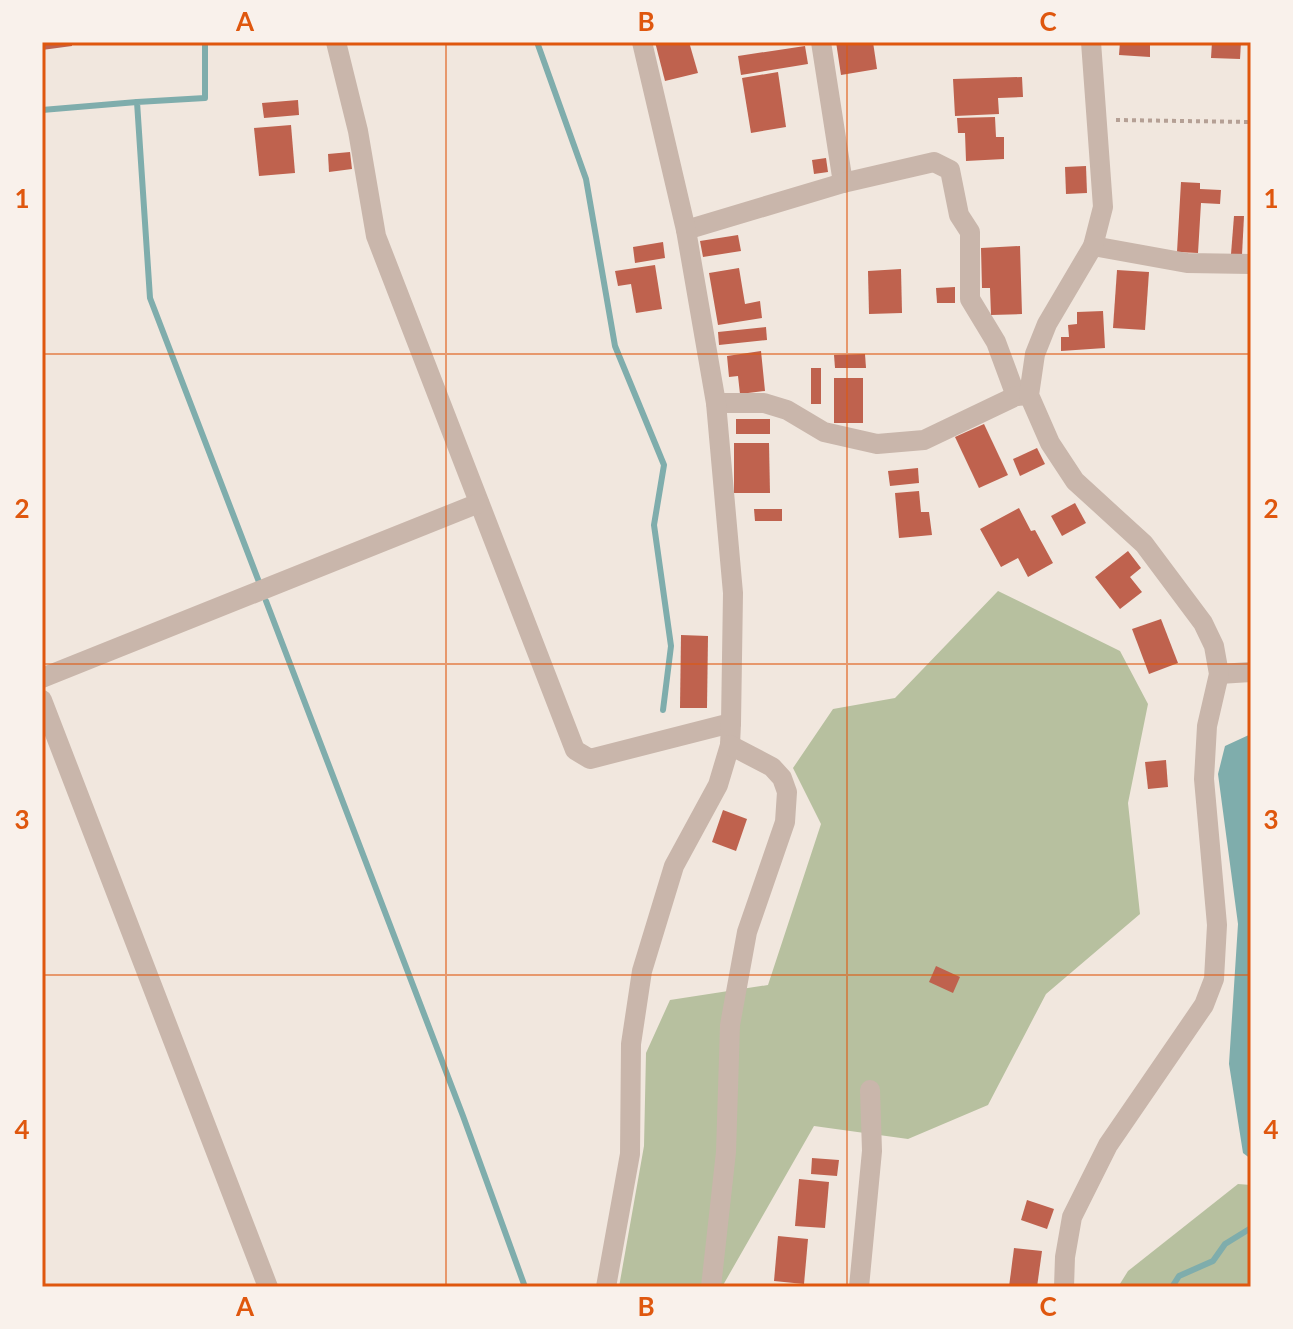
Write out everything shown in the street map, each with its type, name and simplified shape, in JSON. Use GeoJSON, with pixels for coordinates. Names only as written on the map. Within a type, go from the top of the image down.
{"type":"FeatureCollection","features":[{"type":"Feature","properties":{"kind":"street"},"geometry":{"type":"LineString","coordinates":[[336,42],[358,131],[376,236],[575,750],[590,759],[731,723]]}},
{"type":"Feature","properties":{"kind":"street"},"geometry":{"type":"LineString","coordinates":[[606,1287],[630,1154],[631,1044],[642,971],[674,866],[718,785],[730,745],[731,723],[733,593],[716,403],[686,230],[642,42]]}},
{"type":"Feature","properties":{"kind":"street"},"geometry":{"type":"LineString","coordinates":[[821,42],[843,183]]}},
{"type":"Feature","properties":{"kind":"street"},"geometry":{"type":"LineString","coordinates":[[1023,396],[1047,324],[1093,246],[1103,207],[1091,42]]}},
{"type":"Feature","properties":{"kind":"street"},"geometry":{"type":"LineString","coordinates":[[686,230],[843,183],[934,162],[950,170],[959,215],[970,232],[970,299],[1023,396],[1075,481],[1144,544],[1203,623],[1214,646],[1219,674],[1207,726],[1204,779],[1217,925],[1214,979],[1204,1005],[1108,1145],[1072,1217],[1065,1257],[1064,1287]]}},
{"type":"Feature","properties":{"kind":"street"},"geometry":{"type":"LineString","coordinates":[[1093,246],[1187,263],[1251,264]]}},
{"type":"Feature","properties":{"kind":"street"},"geometry":{"type":"LineString","coordinates":[[716,403],[764,403],[787,410],[824,432],[877,444],[924,440],[1023,396]]}},
{"type":"Feature","properties":{"kind":"street"},"geometry":{"type":"LineString","coordinates":[[42,678],[479,503]]}},
{"type":"Feature","properties":{"kind":"street"},"geometry":{"type":"LineString","coordinates":[[1219,674],[1251,672]]}},
{"type":"Feature","properties":{"kind":"street"},"geometry":{"type":"LineString","coordinates":[[42,700],[268,1287]]}},
{"type":"Feature","properties":{"kind":"street"},"geometry":{"type":"LineString","coordinates":[[711,1287],[726,1152],[730,1025],[747,932],[785,822],[787,792],[782,778],[772,767],[730,745]]}},
{"type":"Feature","properties":{"kind":"street"},"geometry":{"type":"LineString","coordinates":[[859,1287],[872,1151],[870,1090]]}},
{"type":"Feature","properties":{"kind":"path"},"geometry":{"type":"LineString","coordinates":[[1098,120],[1251,122]]}},
{"type":"Feature","properties":{"kind":"green space"},"geometry":{"type":"Polygon","coordinates":[[[998,591],[1120,651],[1148,704],[1128,803],[1140,914],[1046,994],[988,1105],[908,1139],[814,1126],[722,1287],[619,1287],[644,1146],[646,1053],[670,1000],[768,985],[821,824],[793,768],[833,709],[895,698],[998,591]]]}},
{"type":"Feature","properties":{"kind":"green space"},"geometry":{"type":"Polygon","coordinates":[[[1238,1184],[1251,1185],[1251,1287],[1118,1287],[1128,1271],[1238,1184]]]}},
{"type":"Feature","properties":{"kind":"water"},"geometry":{"type":"Polygon","coordinates":[[[1251,734],[1251,1159],[1243,1153],[1229,1064],[1238,924],[1218,774],[1225,746],[1251,734]]]}},
{"type":"Feature","properties":{"kind":"building"},"geometry":{"type":"Polygon","coordinates":[[[42,42],[72,42],[72,46],[42,50],[42,42]]]}},
{"type":"Feature","properties":{"kind":"building"},"geometry":{"type":"Polygon","coordinates":[[[655,42],[689,42],[698,73],[665,81],[655,42]]]}},
{"type":"Feature","properties":{"kind":"building"},"geometry":{"type":"Polygon","coordinates":[[[836,42],[873,42],[877,69],[841,75],[836,42]]]}},
{"type":"Feature","properties":{"kind":"building"},"geometry":{"type":"Polygon","coordinates":[[[1120,42],[1150,42],[1150,57],[1119,55],[1120,42]]]}},
{"type":"Feature","properties":{"kind":"building"},"geometry":{"type":"Polygon","coordinates":[[[1212,42],[1241,42],[1240,59],[1211,58],[1212,42]]]}},
{"type":"Feature","properties":{"kind":"building"},"geometry":{"type":"Polygon","coordinates":[[[805,46],[808,64],[741,75],[738,56],[805,46]]]}},
{"type":"Feature","properties":{"kind":"building"},"geometry":{"type":"Polygon","coordinates":[[[778,72],[786,127],[751,133],[742,78],[778,72]]]}},
{"type":"Feature","properties":{"kind":"building"},"geometry":{"type":"Polygon","coordinates":[[[1022,77],[1023,97],[998,98],[999,114],[955,116],[953,79],[1022,77]]]}},
{"type":"Feature","properties":{"kind":"building"},"geometry":{"type":"Polygon","coordinates":[[[298,100],[299,115],[264,118],[262,103],[298,100]]]}},
{"type":"Feature","properties":{"kind":"building"},"geometry":{"type":"Polygon","coordinates":[[[995,117],[996,137],[1004,137],[1004,159],[966,161],[965,133],[958,133],[957,118],[995,117]]]}},
{"type":"Feature","properties":{"kind":"building"},"geometry":{"type":"Polygon","coordinates":[[[291,125],[295,173],[259,176],[254,128],[291,125]]]}},
{"type":"Feature","properties":{"kind":"building"},"geometry":{"type":"Polygon","coordinates":[[[350,152],[352,169],[329,172],[328,154],[350,152]]]}},
{"type":"Feature","properties":{"kind":"building"},"geometry":{"type":"Polygon","coordinates":[[[826,158],[828,172],[814,174],[812,160],[826,158]]]}},
{"type":"Feature","properties":{"kind":"building"},"geometry":{"type":"Polygon","coordinates":[[[1086,166],[1087,193],[1066,194],[1065,167],[1086,166]]]}},
{"type":"Feature","properties":{"kind":"building"},"geometry":{"type":"Polygon","coordinates":[[[1181,182],[1200,183],[1200,189],[1221,190],[1220,204],[1201,203],[1198,253],[1177,252],[1181,182]]]}},
{"type":"Feature","properties":{"kind":"building"},"geometry":{"type":"Polygon","coordinates":[[[1234,216],[1244,216],[1242,255],[1231,254],[1234,216]]]}},
{"type":"Feature","properties":{"kind":"building"},"geometry":{"type":"Polygon","coordinates":[[[738,235],[741,251],[703,257],[700,241],[738,235]]]}},
{"type":"Feature","properties":{"kind":"building"},"geometry":{"type":"Polygon","coordinates":[[[663,242],[665,258],[635,263],[633,247],[663,242]]]}},
{"type":"Feature","properties":{"kind":"building"},"geometry":{"type":"Polygon","coordinates":[[[1020,246],[1022,314],[991,315],[990,288],[982,288],[981,248],[1020,246]]]}},
{"type":"Feature","properties":{"kind":"building"},"geometry":{"type":"Polygon","coordinates":[[[655,265],[662,309],[636,313],[631,284],[618,286],[615,271],[655,265]]]}},
{"type":"Feature","properties":{"kind":"building"},"geometry":{"type":"Polygon","coordinates":[[[739,268],[745,304],[760,301],[762,318],[718,325],[709,273],[739,268]]]}},
{"type":"Feature","properties":{"kind":"building"},"geometry":{"type":"Polygon","coordinates":[[[901,269],[902,313],[869,314],[868,271],[901,269]]]}},
{"type":"Feature","properties":{"kind":"building"},"geometry":{"type":"Polygon","coordinates":[[[1117,270],[1149,272],[1145,330],[1113,328],[1117,270]]]}},
{"type":"Feature","properties":{"kind":"building"},"geometry":{"type":"Polygon","coordinates":[[[955,287],[955,303],[937,303],[936,288],[955,287]]]}},
{"type":"Feature","properties":{"kind":"building"},"geometry":{"type":"Polygon","coordinates":[[[1103,311],[1105,348],[1061,351],[1061,337],[1069,337],[1068,325],[1077,324],[1077,312],[1103,311]]]}},
{"type":"Feature","properties":{"kind":"building"},"geometry":{"type":"Polygon","coordinates":[[[766,327],[767,340],[719,345],[718,332],[766,327]]]}},
{"type":"Feature","properties":{"kind":"building"},"geometry":{"type":"Polygon","coordinates":[[[761,351],[765,391],[740,394],[738,376],[729,377],[727,356],[761,351]]]}},
{"type":"Feature","properties":{"kind":"building"},"geometry":{"type":"Polygon","coordinates":[[[865,354],[866,368],[835,368],[834,355],[865,354]]]}},
{"type":"Feature","properties":{"kind":"building"},"geometry":{"type":"Polygon","coordinates":[[[811,368],[821,368],[821,404],[811,404],[811,368]]]}},
{"type":"Feature","properties":{"kind":"building"},"geometry":{"type":"Polygon","coordinates":[[[834,378],[863,378],[863,423],[834,423],[834,378]]]}},
{"type":"Feature","properties":{"kind":"building"},"geometry":{"type":"Polygon","coordinates":[[[736,419],[770,419],[770,434],[736,434],[736,419]]]}},
{"type":"Feature","properties":{"kind":"building"},"geometry":{"type":"Polygon","coordinates":[[[984,424],[1008,475],[979,488],[955,437],[984,424]]]}},
{"type":"Feature","properties":{"kind":"building"},"geometry":{"type":"Polygon","coordinates":[[[734,443],[769,443],[770,493],[734,493],[734,443]]]}},
{"type":"Feature","properties":{"kind":"building"},"geometry":{"type":"Polygon","coordinates":[[[1037,448],[1045,464],[1020,476],[1013,459],[1037,448]]]}},
{"type":"Feature","properties":{"kind":"building"},"geometry":{"type":"Polygon","coordinates":[[[918,468],[919,483],[890,486],[888,471],[918,468]]]}},
{"type":"Feature","properties":{"kind":"building"},"geometry":{"type":"Polygon","coordinates":[[[919,491],[921,512],[929,512],[932,535],[899,538],[895,493],[919,491]]]}},
{"type":"Feature","properties":{"kind":"building"},"geometry":{"type":"Polygon","coordinates":[[[1075,503],[1086,523],[1062,536],[1051,516],[1075,503]]]}},
{"type":"Feature","properties":{"kind":"building"},"geometry":{"type":"Polygon","coordinates":[[[1019,508],[1053,563],[1028,577],[1018,558],[1001,567],[980,529],[1019,508]]]}},
{"type":"Feature","properties":{"kind":"building"},"geometry":{"type":"Polygon","coordinates":[[[754,509],[782,509],[782,521],[755,521],[754,509]]]}},
{"type":"Feature","properties":{"kind":"building"},"geometry":{"type":"Polygon","coordinates":[[[1128,551],[1141,568],[1130,577],[1142,592],[1120,609],[1095,577],[1128,551]]]}},
{"type":"Feature","properties":{"kind":"building"},"geometry":{"type":"Polygon","coordinates":[[[1161,619],[1178,663],[1149,674],[1132,629],[1161,619]]]}},
{"type":"Feature","properties":{"kind":"building"},"geometry":{"type":"Polygon","coordinates":[[[681,635],[708,636],[707,708],[680,708],[681,635]]]}},
{"type":"Feature","properties":{"kind":"building"},"geometry":{"type":"Polygon","coordinates":[[[1166,760],[1168,787],[1148,789],[1145,762],[1166,760]]]}},
{"type":"Feature","properties":{"kind":"building"},"geometry":{"type":"Polygon","coordinates":[[[723,810],[747,819],[736,851],[712,842],[723,810]]]}},
{"type":"Feature","properties":{"kind":"building"},"geometry":{"type":"Polygon","coordinates":[[[936,966],[960,977],[953,993],[929,982],[936,966]]]}},
{"type":"Feature","properties":{"kind":"building"},"geometry":{"type":"Polygon","coordinates":[[[812,1158],[839,1160],[837,1176],[811,1174],[812,1158]]]}},
{"type":"Feature","properties":{"kind":"building"},"geometry":{"type":"Polygon","coordinates":[[[799,1179],[829,1182],[825,1228],[795,1226],[799,1179]]]}},
{"type":"Feature","properties":{"kind":"building"},"geometry":{"type":"Polygon","coordinates":[[[1027,1200],[1054,1209],[1047,1229],[1021,1220],[1027,1200]]]}},
{"type":"Feature","properties":{"kind":"building"},"geometry":{"type":"Polygon","coordinates":[[[778,1236],[808,1239],[804,1284],[774,1281],[778,1236]]]}},
{"type":"Feature","properties":{"kind":"building"},"geometry":{"type":"Polygon","coordinates":[[[1014,1248],[1042,1251],[1037,1287],[1009,1287],[1014,1248]]]}},
{"type":"Feature","properties":{"kind":"waterway"},"geometry":{"type":"LineString","coordinates":[[205,42],[205,98],[137,102],[150,298],[259,582]]}},
{"type":"Feature","properties":{"kind":"waterway"},"geometry":{"type":"LineString","coordinates":[[537,42],[586,179],[615,346],[664,465],[654,525],[671,646],[663,710]]}},
{"type":"Feature","properties":{"kind":"waterway"},"geometry":{"type":"LineString","coordinates":[[42,110],[137,102]]}},
{"type":"Feature","properties":{"kind":"waterway"},"geometry":{"type":"LineString","coordinates":[[266,601],[525,1287]]}},
{"type":"Feature","properties":{"kind":"waterway"},"geometry":{"type":"LineString","coordinates":[[1172,1287],[1179,1276],[1213,1261],[1225,1244],[1251,1228]]}}]}
